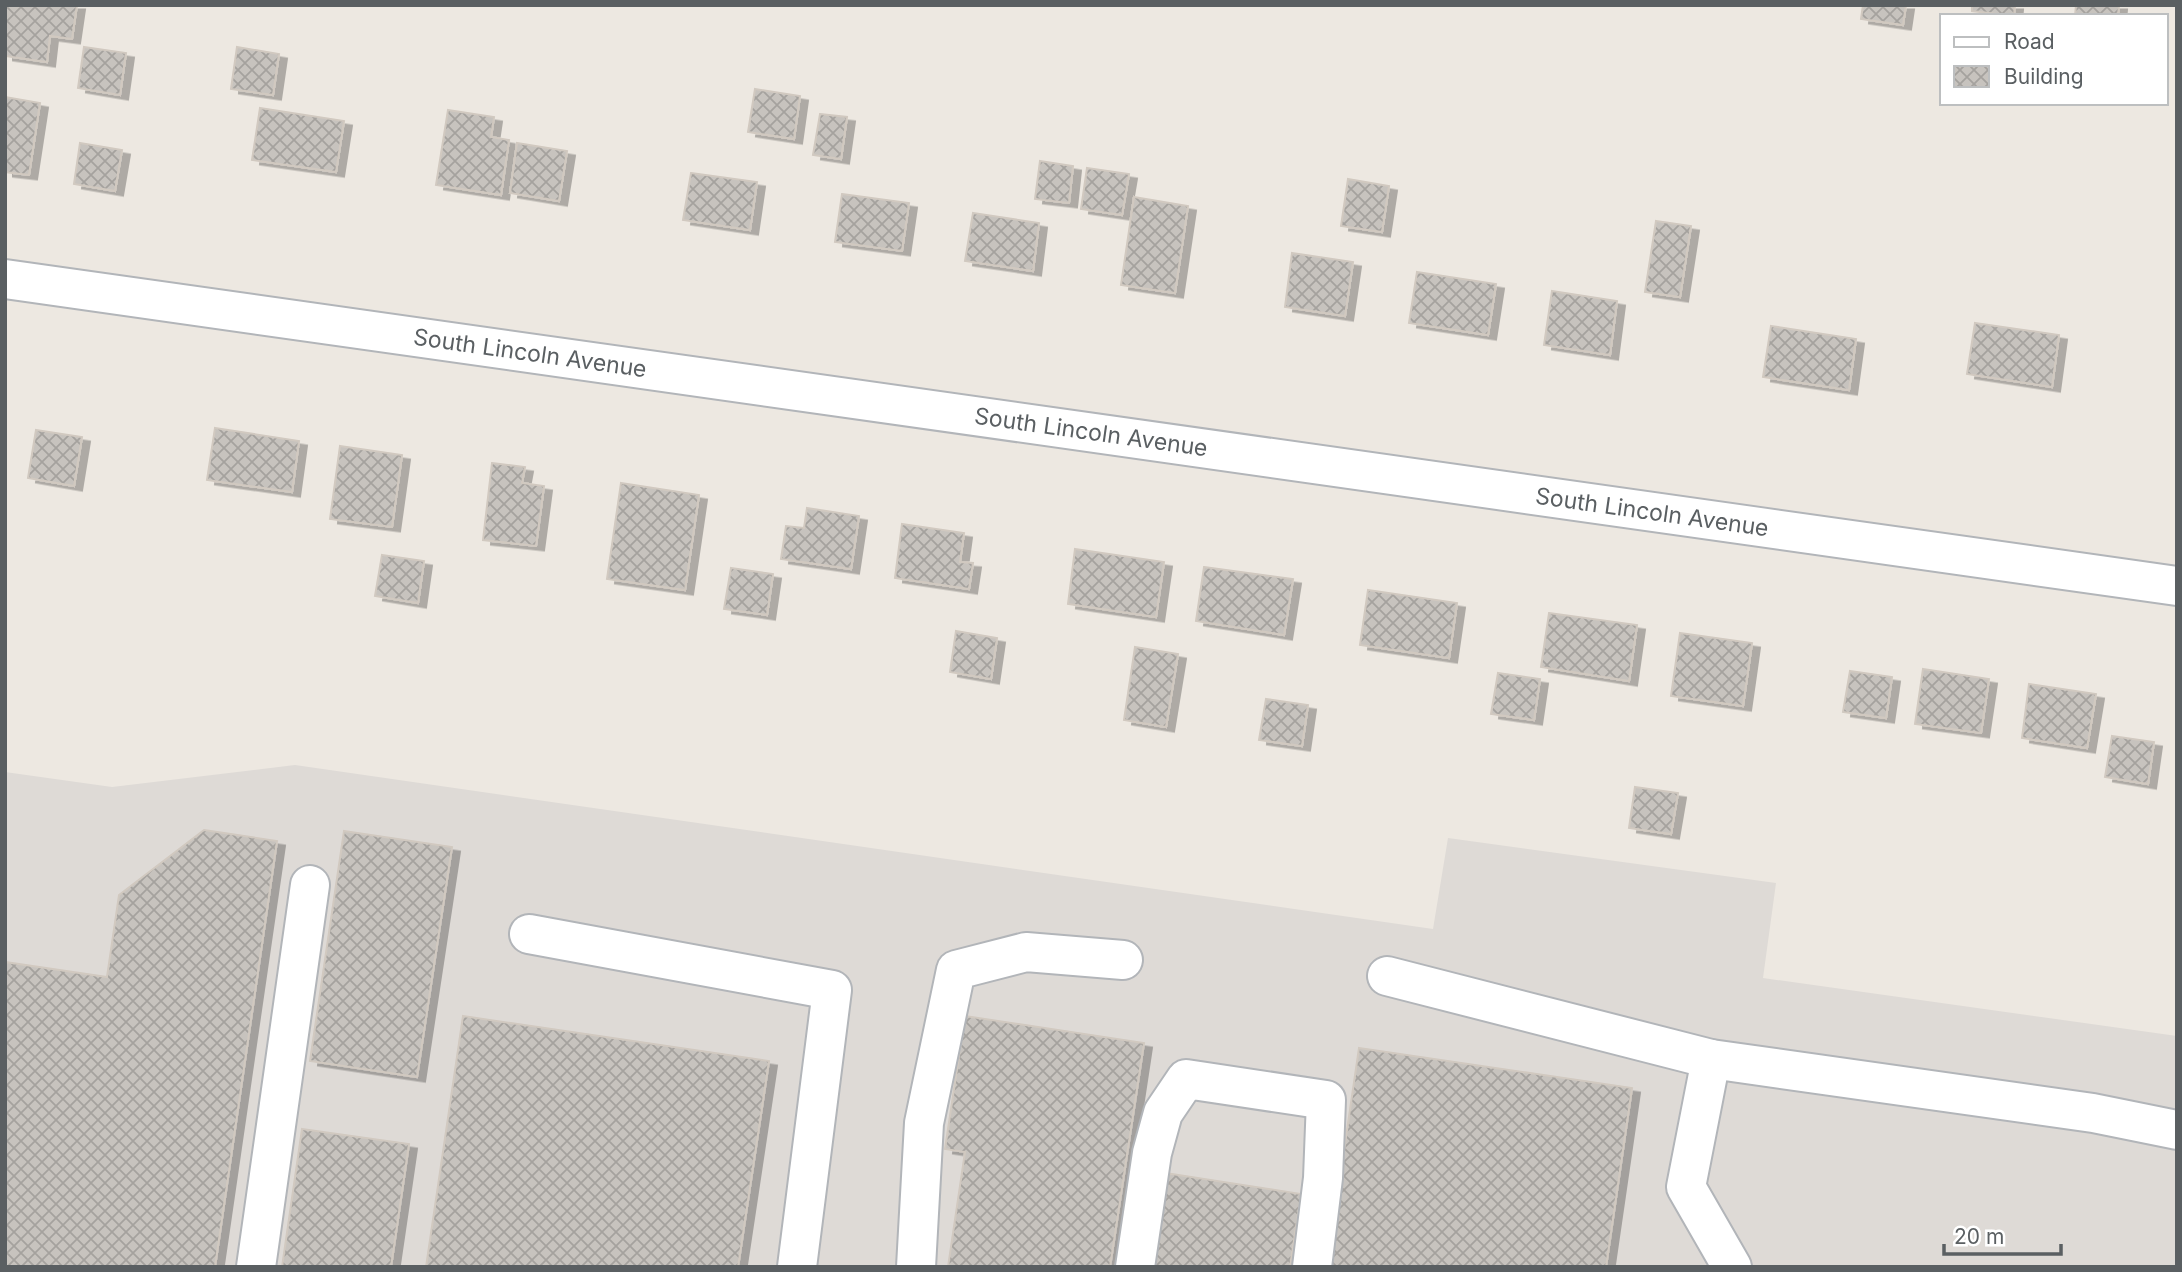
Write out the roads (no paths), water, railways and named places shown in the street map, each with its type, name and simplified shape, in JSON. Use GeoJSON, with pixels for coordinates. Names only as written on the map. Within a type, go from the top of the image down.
{"type":"FeatureCollection","features":[{"type":"Feature","properties":{"kind":"street","name":"South Lincoln Avenue"},"geometry":{"type":"LineString","coordinates":[[5,279],[2177,586]]}},
{"type":"Feature","properties":{"kind":"street"},"geometry":{"type":"LineString","coordinates":[[256,1267],[310,885]]}},
{"type":"Feature","properties":{"kind":"street"},"geometry":{"type":"LineString","coordinates":[[528,934],[832,990],[797,1267]]}},
{"type":"Feature","properties":{"kind":"street"},"geometry":{"type":"LineString","coordinates":[[916,1267],[924,1123],[956,970],[1026,952],[1123,960]]}},
{"type":"Feature","properties":{"kind":"street"},"geometry":{"type":"LineString","coordinates":[[1387,976],[1711,1059],[2093,1113],[2177,1130]]}},
{"type":"Feature","properties":{"kind":"street"},"geometry":{"type":"LineString","coordinates":[[1711,1059],[1686,1187],[1732,1267]]}},
{"type":"Feature","properties":{"kind":"street"},"geometry":{"type":"LineString","coordinates":[[1135,1267],[1152,1153],[1163,1113],[1186,1079],[1326,1100],[1323,1178],[1312,1267]]}}]}
